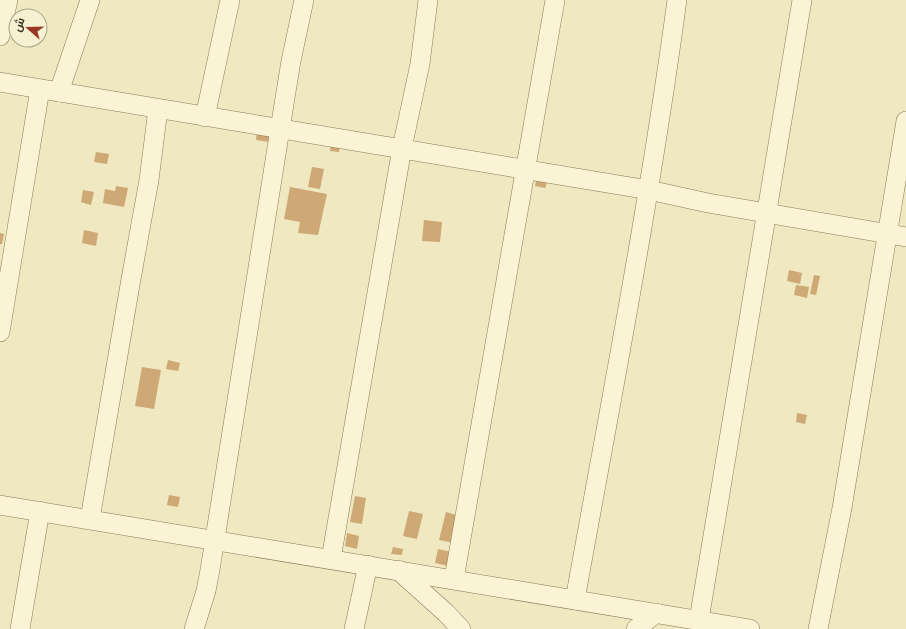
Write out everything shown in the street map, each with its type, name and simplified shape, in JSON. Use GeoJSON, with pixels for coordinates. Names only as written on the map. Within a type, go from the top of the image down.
{"type":"FeatureCollection","features":[{"type":"Feature","properties":{"kind":"street"},"geometry":{"type":"LineString","coordinates":[[0,36],[8,0]]}},
{"type":"Feature","properties":{"kind":"street"},"geometry":{"type":"LineString","coordinates":[[60,92],[90,0]]}},
{"type":"Feature","properties":{"kind":"street"},"geometry":{"type":"LineString","coordinates":[[205,117],[230,0]]}},
{"type":"Feature","properties":{"kind":"street"},"geometry":{"type":"LineString","coordinates":[[194,629],[206,591],[215,540],[291,61],[304,0]]}},
{"type":"Feature","properties":{"kind":"street"},"geometry":{"type":"LineString","coordinates":[[330,559],[402,148],[420,64],[428,0]]}},
{"type":"Feature","properties":{"kind":"street"},"geometry":{"type":"LineString","coordinates":[[454,579],[555,0]]}},
{"type":"Feature","properties":{"kind":"street"},"geometry":{"type":"LineString","coordinates":[[575,600],[648,190],[668,70],[677,0]]}},
{"type":"Feature","properties":{"kind":"street"},"geometry":{"type":"LineString","coordinates":[[698,620],[768,213],[802,0]]}},
{"type":"Feature","properties":{"kind":"street"},"geometry":{"type":"LineString","coordinates":[[0,82],[648,190],[708,203],[897,236]]}},
{"type":"Feature","properties":{"kind":"street"},"geometry":{"type":"LineString","coordinates":[[0,332],[40,89]]}},
{"type":"Feature","properties":{"kind":"street"},"geometry":{"type":"LineString","coordinates":[[90,519],[149,180],[158,109]]}},
{"type":"Feature","properties":{"kind":"street"},"geometry":{"type":"LineString","coordinates":[[818,629],[897,236],[906,121]]}},
{"type":"Feature","properties":{"kind":"street"},"geometry":{"type":"LineString","coordinates":[[0,505],[656,613],[674,623],[698,620],[750,629]]}},
{"type":"Feature","properties":{"kind":"street"},"geometry":{"type":"LineString","coordinates":[[20,629],[40,511]]}},
{"type":"Feature","properties":{"kind":"street"},"geometry":{"type":"LineString","coordinates":[[354,629],[368,565]]}},
{"type":"Feature","properties":{"kind":"street"},"geometry":{"type":"LineString","coordinates":[[398,570],[446,613],[461,629]]}},
{"type":"Feature","properties":{"kind":"street"},"geometry":{"type":"LineString","coordinates":[[636,629],[656,613]]}},
{"type":"Feature","properties":{"kind":"building"},"geometry":{"type":"Polygon","coordinates":[[[257,130],[271,132],[269,142],[256,140],[257,130]]]}},
{"type":"Feature","properties":{"kind":"building"},"geometry":{"type":"Polygon","coordinates":[[[332,140],[341,141],[339,152],[330,151],[332,140]]]}},
{"type":"Feature","properties":{"kind":"building"},"geometry":{"type":"Polygon","coordinates":[[[96,152],[109,154],[107,164],[94,162],[96,152]]]}},
{"type":"Feature","properties":{"kind":"building"},"geometry":{"type":"Polygon","coordinates":[[[312,167],[324,169],[320,189],[308,187],[312,167]]]}},
{"type":"Feature","properties":{"kind":"building"},"geometry":{"type":"Polygon","coordinates":[[[537,175],[549,178],[545,188],[535,186],[537,175]]]}},
{"type":"Feature","properties":{"kind":"building"},"geometry":{"type":"Polygon","coordinates":[[[116,186],[128,188],[124,207],[103,203],[105,189],[115,191],[116,186]]]}},
{"type":"Feature","properties":{"kind":"building"},"geometry":{"type":"Polygon","coordinates":[[[290,187],[327,194],[318,235],[298,233],[300,222],[284,219],[290,187]]]}},
{"type":"Feature","properties":{"kind":"building"},"geometry":{"type":"Polygon","coordinates":[[[83,190],[94,192],[91,205],[81,202],[83,190]]]}},
{"type":"Feature","properties":{"kind":"building"},"geometry":{"type":"Polygon","coordinates":[[[424,220],[442,222],[440,242],[422,241],[424,220]]]}},
{"type":"Feature","properties":{"kind":"building"},"geometry":{"type":"Polygon","coordinates":[[[84,230],[98,233],[96,246],[82,243],[84,230]]]}},
{"type":"Feature","properties":{"kind":"building"},"geometry":{"type":"Polygon","coordinates":[[[0,233],[4,234],[2,244],[0,244],[0,233]]]}},
{"type":"Feature","properties":{"kind":"building"},"geometry":{"type":"Polygon","coordinates":[[[789,270],[802,273],[800,284],[787,281],[789,270]]]}},
{"type":"Feature","properties":{"kind":"building"},"geometry":{"type":"Polygon","coordinates":[[[814,275],[820,276],[816,295],[810,294],[814,275]]]}},
{"type":"Feature","properties":{"kind":"building"},"geometry":{"type":"Polygon","coordinates":[[[796,285],[809,287],[807,298],[794,295],[796,285]]]}},
{"type":"Feature","properties":{"kind":"building"},"geometry":{"type":"Polygon","coordinates":[[[168,360],[180,363],[178,371],[166,369],[168,360]]]}},
{"type":"Feature","properties":{"kind":"building"},"geometry":{"type":"Polygon","coordinates":[[[142,367],[161,370],[154,409],[135,406],[142,367]]]}},
{"type":"Feature","properties":{"kind":"building"},"geometry":{"type":"Polygon","coordinates":[[[797,413],[807,415],[805,424],[796,422],[797,413]]]}},
{"type":"Feature","properties":{"kind":"building"},"geometry":{"type":"Polygon","coordinates":[[[169,495],[180,497],[178,507],[167,505],[169,495]]]}},
{"type":"Feature","properties":{"kind":"building"},"geometry":{"type":"Polygon","coordinates":[[[355,496],[366,498],[362,524],[350,522],[355,496]]]}},
{"type":"Feature","properties":{"kind":"building"},"geometry":{"type":"Polygon","coordinates":[[[409,511],[423,514],[417,539],[403,536],[409,511]]]}},
{"type":"Feature","properties":{"kind":"building"},"geometry":{"type":"Polygon","coordinates":[[[446,512],[460,516],[454,543],[439,540],[446,512]]]}},
{"type":"Feature","properties":{"kind":"building"},"geometry":{"type":"Polygon","coordinates":[[[347,533],[359,536],[357,549],[345,546],[347,533]]]}},
{"type":"Feature","properties":{"kind":"building"},"geometry":{"type":"Polygon","coordinates":[[[393,547],[403,549],[402,555],[391,554],[393,547]]]}},
{"type":"Feature","properties":{"kind":"building"},"geometry":{"type":"Polygon","coordinates":[[[438,549],[451,552],[448,566],[435,563],[438,549]]]}}]}
